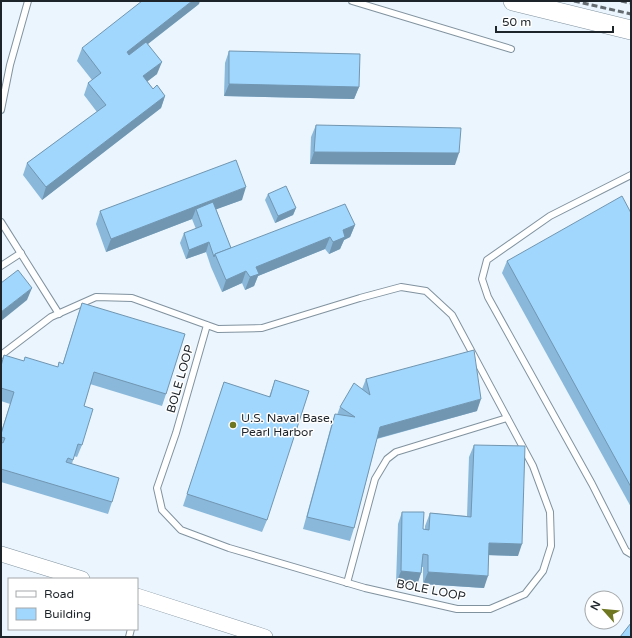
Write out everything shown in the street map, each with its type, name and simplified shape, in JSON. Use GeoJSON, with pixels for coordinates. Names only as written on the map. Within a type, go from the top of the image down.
{"type":"FeatureCollection","features":[{"type":"Feature","properties":{"kind":"main road"},"geometry":{"type":"LineString","coordinates":[[513,1],[631,30]]}},
{"type":"Feature","properties":{"kind":"street"},"geometry":{"type":"LineString","coordinates":[[1,554],[79,578]]}},
{"type":"Feature","properties":{"kind":"street"},"geometry":{"type":"LineString","coordinates":[[138,596],[265,637]]}},
{"type":"Feature","properties":{"kind":"lane"},"geometry":{"type":"LineString","coordinates":[[1,110],[10,65],[28,1]]}},
{"type":"Feature","properties":{"kind":"lane"},"geometry":{"type":"LineString","coordinates":[[352,1],[511,49]]}},
{"type":"Feature","properties":{"kind":"lane"},"geometry":{"type":"LineString","coordinates":[[631,175],[550,216],[487,260],[482,279],[488,297],[592,484],[626,550],[631,554]]}},
{"type":"Feature","properties":{"kind":"lane"},"geometry":{"type":"LineString","coordinates":[[1,222],[59,314]]}},
{"type":"Feature","properties":{"kind":"lane"},"geometry":{"type":"LineString","coordinates":[[1,266],[21,253]]}},
{"type":"Feature","properties":{"kind":"lane","name":"BOLE LOOP"},"geometry":{"type":"LineString","coordinates":[[1,355],[51,317],[96,297],[132,298],[207,325],[218,329],[262,328],[401,287],[426,291],[452,316],[533,466],[550,512],[551,546],[543,571],[525,594],[490,608],[457,609],[347,583],[229,548],[181,530],[162,510],[157,488],[176,433],[207,325]]}},
{"type":"Feature","properties":{"kind":"lane"},"geometry":{"type":"LineString","coordinates":[[347,583],[375,479],[387,459],[396,452],[507,418]]}},
{"type":"Feature","properties":{"kind":"building"},"geometry":{"type":"Polygon","coordinates":[[[142,1],[192,1],[127,52],[129,55],[146,42],[162,62],[143,76],[153,89],[157,85],[165,96],[46,187],[27,163],[106,105],[88,83],[101,73],[82,48],[142,1]]]}},
{"type":"Feature","properties":{"kind":"building"},"geometry":{"type":"Polygon","coordinates":[[[229,51],[360,54],[359,87],[229,84],[229,51]]]}},
{"type":"Feature","properties":{"kind":"building"},"geometry":{"type":"Polygon","coordinates":[[[316,125],[461,128],[459,153],[314,152],[316,125]]]}},
{"type":"Feature","properties":{"kind":"building"},"geometry":{"type":"Polygon","coordinates":[[[236,160],[246,187],[111,239],[100,211],[236,160]]]}},
{"type":"Feature","properties":{"kind":"building"},"geometry":{"type":"Polygon","coordinates":[[[286,186],[296,208],[278,216],[268,194],[286,186]]]}},
{"type":"Feature","properties":{"kind":"building"},"geometry":{"type":"Polygon","coordinates":[[[622,196],[631,213],[631,487],[507,261],[622,196]]]}},
{"type":"Feature","properties":{"kind":"building"},"geometry":{"type":"Polygon","coordinates":[[[213,202],[231,248],[215,254],[214,257],[209,242],[189,250],[184,233],[202,226],[196,209],[213,202]]]}},
{"type":"Feature","properties":{"kind":"building"},"geometry":{"type":"Polygon","coordinates":[[[345,204],[355,225],[343,230],[345,237],[333,242],[330,237],[256,267],[259,274],[250,277],[246,271],[226,280],[215,254],[345,204]]]}},
{"type":"Feature","properties":{"kind":"building"},"geometry":{"type":"Polygon","coordinates":[[[18,270],[32,288],[1,312],[1,283],[18,270]]]}},
{"type":"Feature","properties":{"kind":"building"},"geometry":{"type":"Polygon","coordinates":[[[82,303],[185,334],[166,394],[94,372],[84,406],[93,409],[82,445],[78,444],[73,460],[68,458],[66,462],[119,478],[112,502],[1,469],[1,442],[3,443],[5,438],[1,437],[1,434],[14,392],[1,388],[1,366],[4,355],[24,361],[25,357],[58,367],[59,362],[63,364],[82,303]]]}},
{"type":"Feature","properties":{"kind":"building"},"geometry":{"type":"Polygon","coordinates":[[[474,350],[481,399],[380,427],[354,528],[307,517],[335,414],[355,417],[340,407],[354,383],[370,395],[366,379],[474,350]]]}},
{"type":"Feature","properties":{"kind":"building"},"geometry":{"type":"Polygon","coordinates":[[[275,380],[309,391],[267,520],[187,494],[224,382],[270,397],[275,380]]]}},
{"type":"Feature","properties":{"kind":"building"},"geometry":{"type":"Polygon","coordinates":[[[474,445],[525,446],[522,544],[489,543],[488,576],[428,572],[428,555],[423,554],[421,573],[401,571],[402,512],[424,512],[423,529],[429,530],[430,513],[471,517],[474,445]]]}},
{"type":"Feature","properties":{"kind":"building"},"geometry":{"type":"Polygon","coordinates":[[[631,623],[631,637],[620,637],[631,623]]]}},
{"type":"Feature","properties":{"kind":"railway"},"geometry":{"type":"LineString","coordinates":[[574,1],[631,14]]}},
{"type":"Feature","properties":{"kind":"railway"},"geometry":{"type":"LineString","coordinates":[[621,1],[631,3]]}},
{"type":"Feature","properties":{"kind":"place","name":"U.S. Naval Base, Pearl Harbor"},"geometry":{"type":"Point","coordinates":[233,425]}}]}
